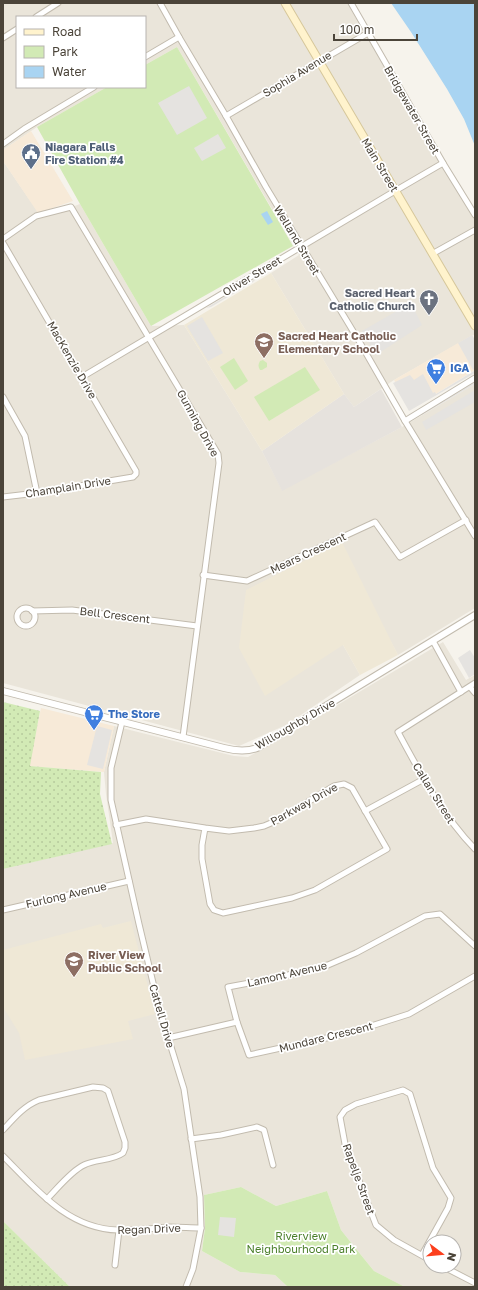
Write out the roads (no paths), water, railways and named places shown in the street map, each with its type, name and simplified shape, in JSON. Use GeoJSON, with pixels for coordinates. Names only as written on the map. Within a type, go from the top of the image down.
{"type":"FeatureCollection","features":[{"type":"Feature","properties":{"kind":"main road","name":"Main Street"},"geometry":{"type":"LineString","coordinates":[[285,3],[475,326]]}},
{"type":"Feature","properties":{"kind":"street"},"geometry":{"type":"LineString","coordinates":[[38,16],[58,3]]}},
{"type":"Feature","properties":{"kind":"street","name":"Welland Street"},"geometry":{"type":"LineString","coordinates":[[160,3],[301,247],[359,341],[405,421],[475,536]]}},
{"type":"Feature","properties":{"kind":"street","name":"Bridgewater Street"},"geometry":{"type":"LineString","coordinates":[[351,3],[443,164],[475,215]]}},
{"type":"Feature","properties":{"kind":"street"},"geometry":{"type":"LineString","coordinates":[[3,38],[16,30]]}},
{"type":"Feature","properties":{"kind":"street","name":"Sophia Avenue"},"geometry":{"type":"LineString","coordinates":[[226,116],[368,32]]}},
{"type":"Feature","properties":{"kind":"street"},"geometry":{"type":"LineString","coordinates":[[146,56],[179,37]]}},
{"type":"Feature","properties":{"kind":"street"},"geometry":{"type":"LineString","coordinates":[[3,144],[26,128],[92,88]]}},
{"type":"Feature","properties":{"kind":"street","name":"Oliver Street"},"geometry":{"type":"LineString","coordinates":[[82,377],[443,164]]}},
{"type":"Feature","properties":{"kind":"street","name":"Gunning Drive"},"geometry":{"type":"LineString","coordinates":[[3,238],[36,216],[71,206],[218,454],[219,463],[203,575],[183,738]]}},
{"type":"Feature","properties":{"kind":"street"},"geometry":{"type":"LineString","coordinates":[[432,254],[475,230]]}},
{"type":"Feature","properties":{"kind":"street","name":"MacKenzie Drive"},"geometry":{"type":"LineString","coordinates":[[3,243],[136,470],[136,474],[133,477]]}},
{"type":"Feature","properties":{"kind":"street"},"geometry":{"type":"LineString","coordinates":[[405,421],[475,378]]}},
{"type":"Feature","properties":{"kind":"street"},"geometry":{"type":"LineString","coordinates":[[3,397],[25,436],[37,494]]}},
{"type":"Feature","properties":{"kind":"street","name":"Champlain Drive"},"geometry":{"type":"LineString","coordinates":[[3,497],[37,494],[133,477]]}},
{"type":"Feature","properties":{"kind":"street","name":"Mears Crescent"},"geometry":{"type":"LineString","coordinates":[[203,575],[247,581],[376,522],[400,557],[466,520]]}},
{"type":"Feature","properties":{"kind":"street","name":"Bell Crescent"},"geometry":{"type":"LineString","coordinates":[[32,611],[72,610],[197,626]]}},
{"type":"Feature","properties":{"kind":"street","name":"Willoughby Drive"},"geometry":{"type":"LineString","coordinates":[[3,691],[183,738],[240,751],[251,750],[257,748],[475,616]]}},
{"type":"Feature","properties":{"kind":"street"},"geometry":{"type":"LineString","coordinates":[[433,641],[461,692],[472,685],[475,693]]}},
{"type":"Feature","properties":{"kind":"street","name":"Callan Street"},"geometry":{"type":"LineString","coordinates":[[461,692],[398,732],[424,779],[461,835],[475,849]]}},
{"type":"Feature","properties":{"kind":"street","name":"Cattell Drive"},"geometry":{"type":"LineString","coordinates":[[122,722],[112,762],[111,800],[159,1008],[184,1089],[200,1197],[201,1228],[193,1269],[186,1287]]}},
{"type":"Feature","properties":{"kind":"street"},"geometry":{"type":"LineString","coordinates":[[204,828],[202,854],[210,904],[214,910],[223,914],[286,900],[309,893],[387,849],[365,811],[424,779]]}},
{"type":"Feature","properties":{"kind":"street","name":"Parkway Drive"},"geometry":{"type":"LineString","coordinates":[[116,825],[146,818],[204,828],[238,830],[264,826],[278,820],[341,783],[352,788],[365,811]]}},
{"type":"Feature","properties":{"kind":"street","name":"Furlong Avenue"},"geometry":{"type":"LineString","coordinates":[[3,910],[129,881]]}},
{"type":"Feature","properties":{"kind":"street","name":"Lamont Avenue"},"geometry":{"type":"LineString","coordinates":[[236,1022],[228,987],[276,978],[328,965],[356,953],[425,916],[440,914],[475,945]]}},
{"type":"Feature","properties":{"kind":"street","name":"Mundare Crescent"},"geometry":{"type":"LineString","coordinates":[[236,1022],[249,1055],[349,1033],[409,1014],[475,976]]}},
{"type":"Feature","properties":{"kind":"street"},"geometry":{"type":"LineString","coordinates":[[168,1038],[236,1022]]}},
{"type":"Feature","properties":{"kind":"street"},"geometry":{"type":"LineString","coordinates":[[3,1130],[20,1112],[39,1100],[93,1087],[104,1088],[108,1091],[125,1142],[123,1153],[84,1165],[76,1170],[47,1199]]}},
{"type":"Feature","properties":{"kind":"street","name":"Rapelje Street"},"geometry":{"type":"LineString","coordinates":[[403,1090],[410,1094],[434,1168],[451,1198],[448,1208],[422,1256],[394,1240],[376,1225],[345,1144],[340,1117],[345,1110],[356,1104],[403,1090]]}},
{"type":"Feature","properties":{"kind":"street"},"geometry":{"type":"LineString","coordinates":[[192,1139],[221,1135],[257,1127],[264,1130],[273,1165]]}},
{"type":"Feature","properties":{"kind":"street","name":"Regan Drive"},"geometry":{"type":"LineString","coordinates":[[3,1156],[47,1199],[65,1213],[83,1223],[101,1228],[119,1230],[172,1227],[201,1228]]}},
{"type":"Feature","properties":{"kind":"street"},"geometry":{"type":"LineString","coordinates":[[115,1265],[119,1230]]}},
{"type":"Feature","properties":{"kind":"street"},"geometry":{"type":"LineString","coordinates":[[458,1274],[475,1283]]}},
{"type":"Feature","properties":{"kind":"water"},"geometry":{"type":"Polygon","coordinates":[[[391,3],[475,3],[475,146],[464,119],[447,89],[391,3]]]}},
{"type":"Feature","properties":{"kind":"water"},"geometry":{"type":"Polygon","coordinates":[[[267,211],[273,222],[268,225],[261,214],[267,211]]]}},
{"type":"Feature","properties":{"kind":"place","name":"Niagara Falls Fire Station #4"},"geometry":{"type":"Point","coordinates":[31,170]}},
{"type":"Feature","properties":{"kind":"place","name":"Sacred Heart Catholic Church"},"geometry":{"type":"Point","coordinates":[429,316]}},
{"type":"Feature","properties":{"kind":"place","name":"Sacred Heart Catholic Elementary School"},"geometry":{"type":"Point","coordinates":[264,359]}},
{"type":"Feature","properties":{"kind":"place","name":"IGA"},"geometry":{"type":"Point","coordinates":[436,385]}},
{"type":"Feature","properties":{"kind":"place","name":"The Store"},"geometry":{"type":"Point","coordinates":[94,731]}},
{"type":"Feature","properties":{"kind":"place","name":"River View Public School"},"geometry":{"type":"Point","coordinates":[74,978]}},
{"type":"Feature","properties":{"kind":"park label","name":"Riverview Neighbourhood Park"},"geometry":{"type":"Point","coordinates":[301,1242]}}]}
